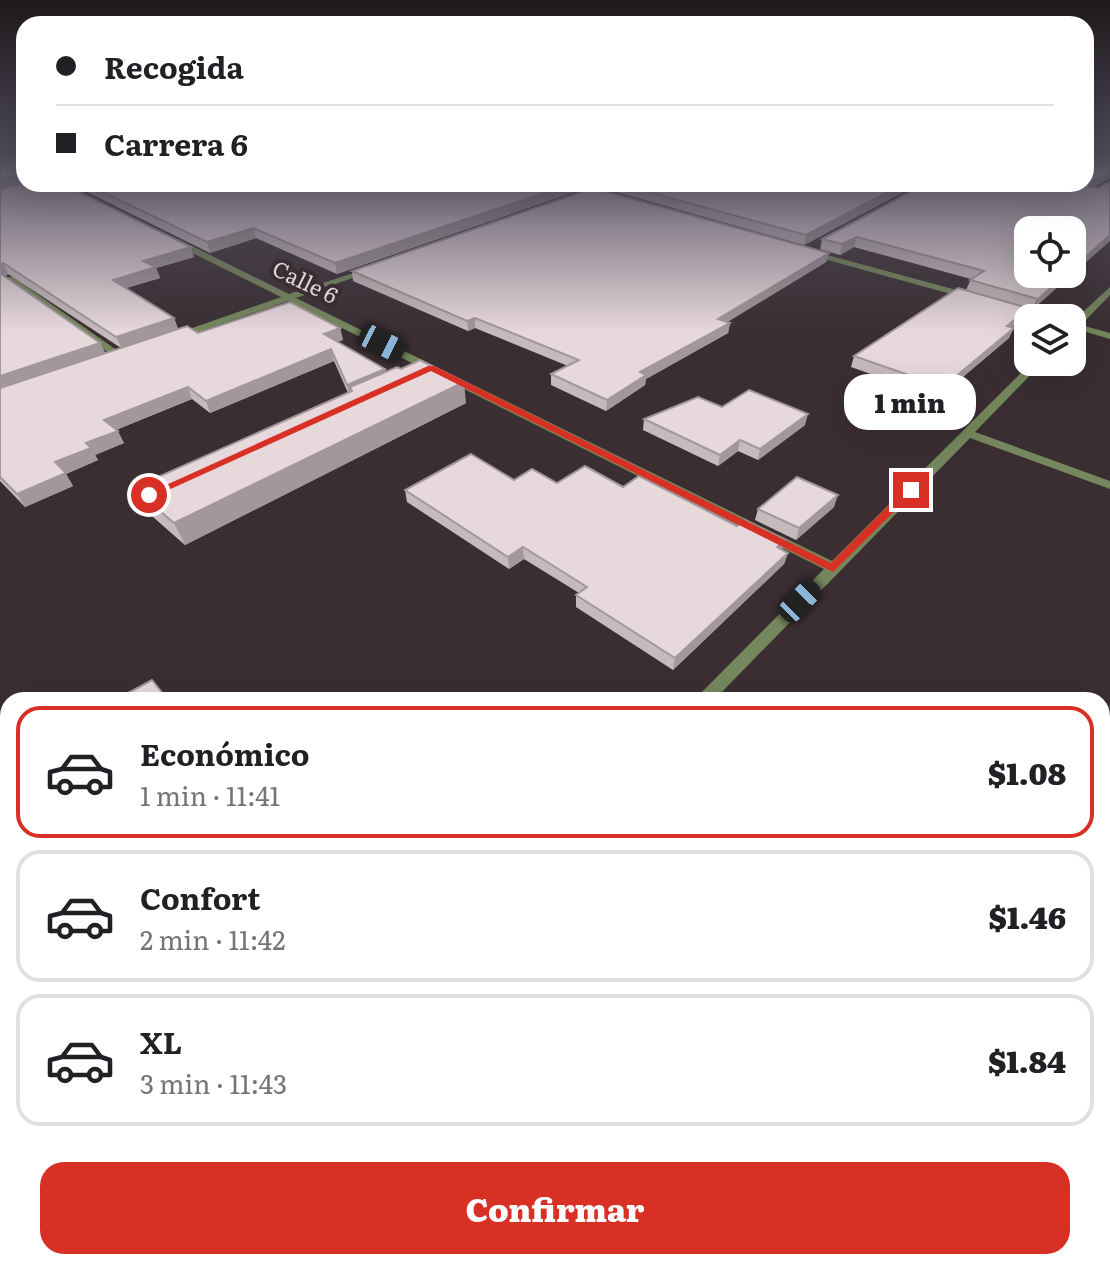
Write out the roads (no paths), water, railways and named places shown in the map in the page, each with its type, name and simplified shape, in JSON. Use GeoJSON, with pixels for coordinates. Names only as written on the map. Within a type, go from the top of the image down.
{"type":"FeatureCollection","features":[{"type":"Feature","properties":{"kind":"street","name":"Calle 6"},"geometry":{"type":"LineString","coordinates":[[167,237],[833,568]]}},
{"type":"Feature","properties":{"kind":"street"},"geometry":{"type":"LineString","coordinates":[[818,243],[804,251],[986,301]]}},
{"type":"Feature","properties":{"kind":"street"},"geometry":{"type":"LineString","coordinates":[[162,341],[378,266]]}},
{"type":"Feature","properties":{"kind":"street"},"geometry":{"type":"LineString","coordinates":[[10,279],[120,356]]}},
{"type":"Feature","properties":{"kind":"street"},"geometry":{"type":"LineString","coordinates":[[1086,313],[1110,290]]}},
{"type":"Feature","properties":{"kind":"street"},"geometry":{"type":"LineString","coordinates":[[1001,305],[1014,309]]}},
{"type":"Feature","properties":{"kind":"street"},"geometry":{"type":"LineString","coordinates":[[1086,330],[1110,336]]}},
{"type":"Feature","properties":{"kind":"street"},"geometry":{"type":"LineString","coordinates":[[105,361],[134,351]]}},
{"type":"Feature","properties":{"kind":"street"},"geometry":{"type":"LineString","coordinates":[[415,376],[431,368]]}},
{"type":"Feature","properties":{"kind":"street"},"geometry":{"type":"LineString","coordinates":[[711,692],[1024,376]]}},
{"type":"Feature","properties":{"kind":"street"},"geometry":{"type":"LineString","coordinates":[[967,433],[1110,485]]}}]}
